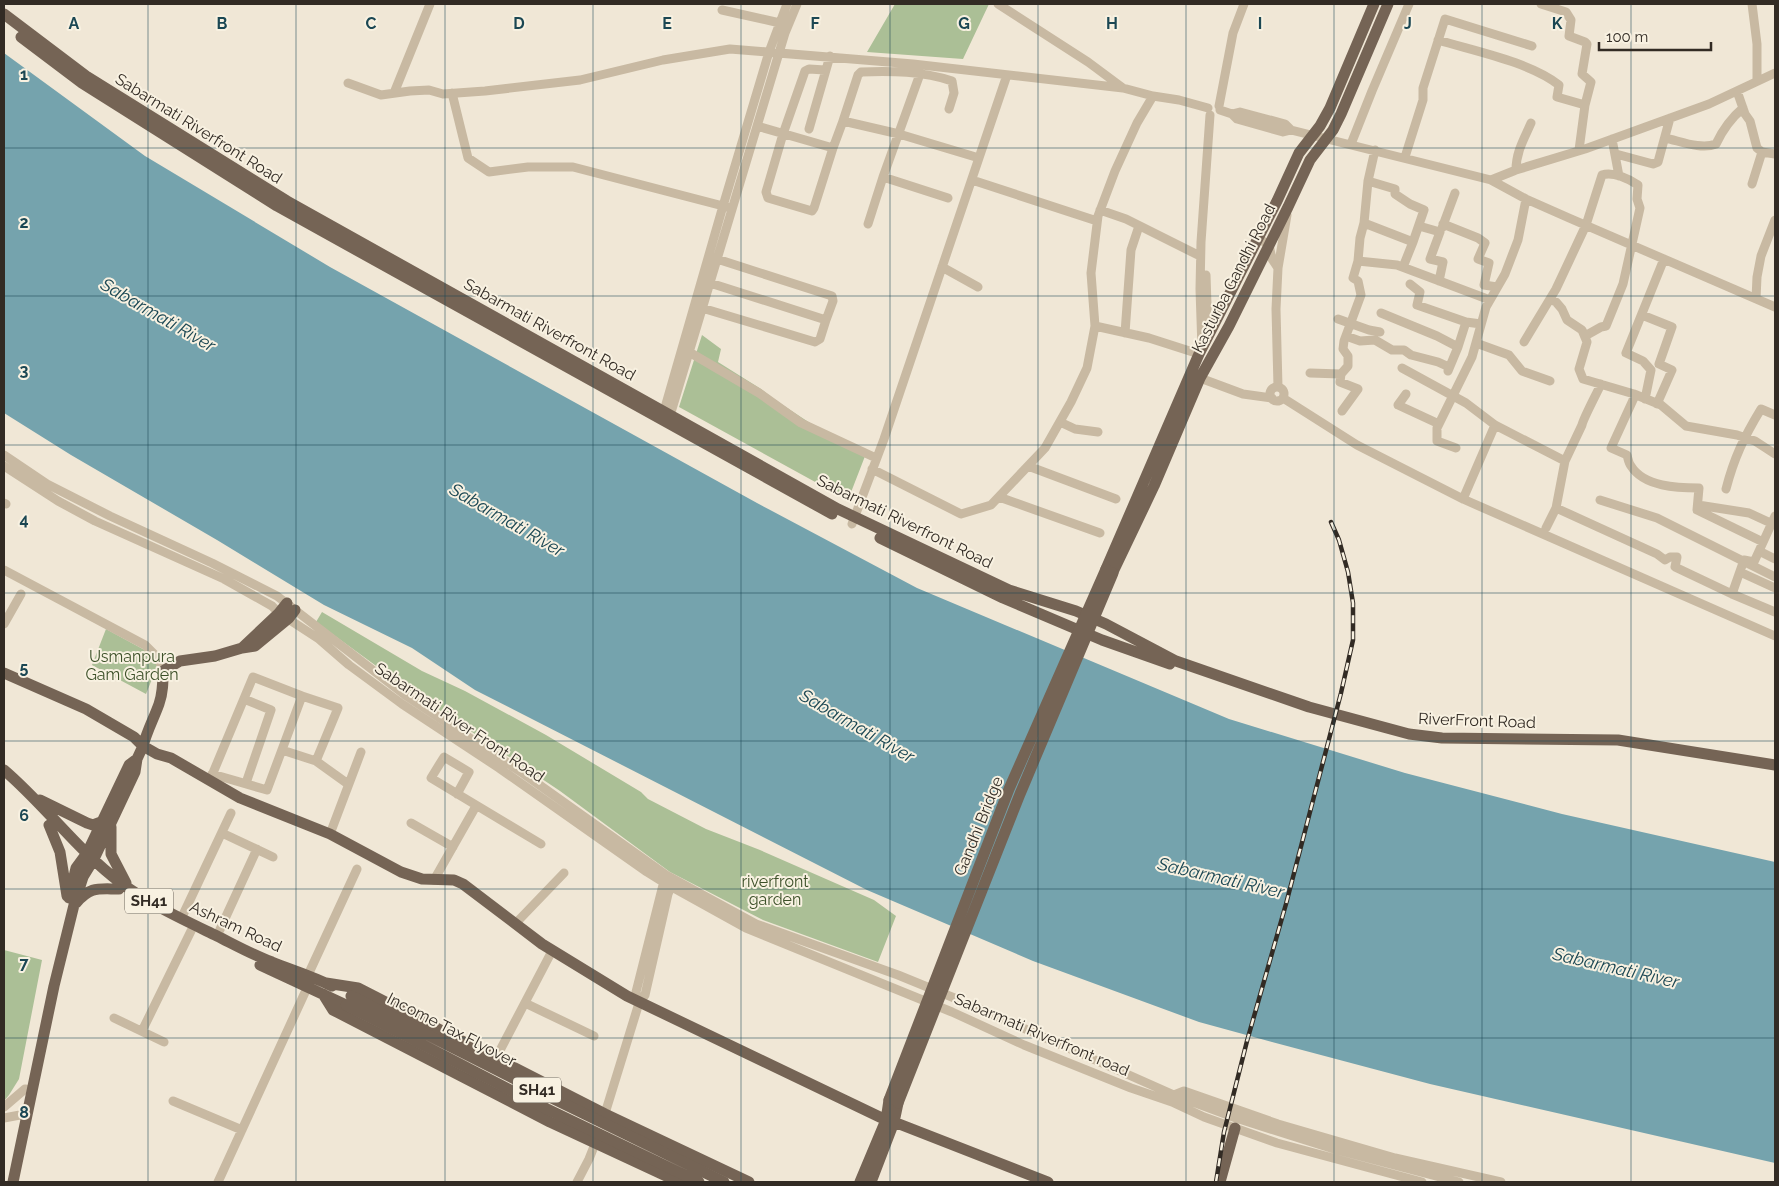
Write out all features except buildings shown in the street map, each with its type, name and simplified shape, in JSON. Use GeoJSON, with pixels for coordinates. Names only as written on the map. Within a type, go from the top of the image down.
{"type":"FeatureCollection","features":[{"type":"Feature","properties":{"kind":"main road","name":"Kasturba Gandhi Road"},"geometry":{"type":"LineString","coordinates":[[1110,570],[1200,352],[1299,153],[1330,108],[1374,4]]}},
{"type":"Feature","properties":{"kind":"main road","name":"Kasturba Gandhi Road"},"geometry":{"type":"LineString","coordinates":[[1110,570],[1154,486],[1200,378],[1269,245],[1310,160],[1327,138],[1341,114],[1388,4]]}},
{"type":"Feature","properties":{"kind":"main road","name":"Sabarmati Riverfront Road"},"geometry":{"type":"LineString","coordinates":[[4,14],[86,76],[287,202],[666,417]]}},
{"type":"Feature","properties":{"kind":"main road","name":"Sabarmati Riverfront Road"},"geometry":{"type":"LineString","coordinates":[[4,24],[82,83],[277,206],[854,521],[1003,598],[1102,640]]}},
{"type":"Feature","properties":{"kind":"main road","name":"Sabarmati Riverfront Road"},"geometry":{"type":"LineString","coordinates":[[854,521],[1009,590],[1076,611],[1106,624]]}},
{"type":"Feature","properties":{"kind":"main road","name":"Gandhi Bridge"},"geometry":{"type":"LineString","coordinates":[[890,1121],[894,1102],[1110,570]]}},
{"type":"Feature","properties":{"kind":"main road"},"geometry":{"type":"LineString","coordinates":[[6,1182],[29,1089],[47,984],[71,904],[76,868],[88,859],[106,823],[129,764],[137,759],[143,746],[160,703],[163,671],[180,661],[215,656],[255,646],[287,611]]}},
{"type":"Feature","properties":{"kind":"main road","name":"RiverFront Road"},"geometry":{"type":"LineString","coordinates":[[1106,624],[1176,661],[1309,707],[1409,734],[1442,738],[1618,740],[1775,765]]}},
{"type":"Feature","properties":{"kind":"main road","name":"RiverFront Road"},"geometry":{"type":"LineString","coordinates":[[1102,640],[1307,712],[1408,738],[1443,743],[1619,747],[1775,772]]}},
{"type":"Feature","properties":{"kind":"main road"},"geometry":{"type":"LineString","coordinates":[[4,672],[86,709],[134,737],[143,746],[157,754],[171,758],[211,777],[240,798],[330,834],[401,872],[422,879],[454,880],[463,884],[552,951],[640,1003],[890,1121],[1048,1182]]}},
{"type":"Feature","properties":{"kind":"main road","name":"Ashram Road"},"geometry":{"type":"LineString","coordinates":[[4,770],[32,796],[88,859]]}},
{"type":"Feature","properties":{"kind":"main road","name":"Ashram Road"},"geometry":{"type":"LineString","coordinates":[[4,780],[21,794],[49,825],[88,859],[124,889],[164,918],[307,988],[325,988]]}},
{"type":"Feature","properties":{"kind":"main road"},"geometry":{"type":"LineString","coordinates":[[32,796],[87,823],[93,825],[106,823]]}},
{"type":"Feature","properties":{"kind":"main road"},"geometry":{"type":"LineString","coordinates":[[71,904],[86,892],[100,889],[124,889],[112,854],[106,823]]}},
{"type":"Feature","properties":{"kind":"main road"},"geometry":{"type":"LineString","coordinates":[[49,825],[60,852],[71,904]]}},
{"type":"Feature","properties":{"kind":"main road","name":"Ashram Road"},"geometry":{"type":"LineString","coordinates":[[124,889],[181,919],[271,962],[308,974],[325,988]]}},
{"type":"Feature","properties":{"kind":"main road"},"geometry":{"type":"LineString","coordinates":[[679,1182],[550,1122],[333,1010],[325,988],[358,988],[605,1114],[749,1182]]}},
{"type":"Feature","properties":{"kind":"main road","name":"Income Tax Flyover"},"geometry":{"type":"LineString","coordinates":[[325,988],[547,1109],[699,1182]]}},
{"type":"Feature","properties":{"kind":"main road","name":"Income Tax Flyover"},"geometry":{"type":"LineString","coordinates":[[348,1000],[724,1182]]}},
{"type":"Feature","properties":{"kind":"main road"},"geometry":{"type":"LineString","coordinates":[[13,1182],[23,1116]]}},
{"type":"Feature","properties":{"kind":"main road"},"geometry":{"type":"LineString","coordinates":[[860,1182],[890,1121]]}},
{"type":"Feature","properties":{"kind":"main road"},"geometry":{"type":"LineString","coordinates":[[871,1182],[890,1121]]}},
{"type":"Feature","properties":{"kind":"main road"},"geometry":{"type":"LineString","coordinates":[[1220,1182],[1236,1128]]}},
{"type":"Feature","properties":{"kind":"street"},"geometry":{"type":"LineString","coordinates":[[394,93],[430,4]]}},
{"type":"Feature","properties":{"kind":"street"},"geometry":{"type":"LineString","coordinates":[[666,417],[689,352],[717,260],[727,207],[757,126],[780,23],[787,4]]}},
{"type":"Feature","properties":{"kind":"street"},"geometry":{"type":"LineString","coordinates":[[666,417],[774,53],[797,4]]}},
{"type":"Feature","properties":{"kind":"street"},"geometry":{"type":"LineString","coordinates":[[998,4],[1088,62],[1123,88]]}},
{"type":"Feature","properties":{"kind":"street"},"geometry":{"type":"LineString","coordinates":[[1095,326],[1200,352],[1200,256],[1214,110],[1228,31],[1239,4]]}},
{"type":"Feature","properties":{"kind":"street"},"geometry":{"type":"LineString","coordinates":[[1208,337],[1204,242],[1214,110],[1233,32],[1244,4]]}},
{"type":"Feature","properties":{"kind":"street"},"geometry":{"type":"LineString","coordinates":[[1351,144],[1409,4]]}},
{"type":"Feature","properties":{"kind":"street"},"geometry":{"type":"LineString","coordinates":[[1542,4],[1566,12],[1571,20],[1569,36],[1586,43],[1587,46],[1582,74],[1590,82],[1579,150]]}},
{"type":"Feature","properties":{"kind":"street"},"geometry":{"type":"LineString","coordinates":[[1752,4],[1757,44],[1757,81]]}},
{"type":"Feature","properties":{"kind":"street"},"geometry":{"type":"LineString","coordinates":[[722,10],[780,23]]}},
{"type":"Feature","properties":{"kind":"street"},"geometry":{"type":"LineString","coordinates":[[1405,157],[1423,100],[1423,88],[1444,21],[1447,19],[1532,46]]}},
{"type":"Feature","properties":{"kind":"street"},"geometry":{"type":"LineString","coordinates":[[1438,40],[1532,70],[1559,86],[1557,97],[1585,105]]}},
{"type":"Feature","properties":{"kind":"street"},"geometry":{"type":"LineString","coordinates":[[348,83],[382,95],[429,90],[443,94],[580,80],[663,60],[730,49],[914,64],[1123,88],[1232,114],[1237,119],[1283,132],[1291,130],[1327,138],[1491,180],[1526,199],[1775,306]]}},
{"type":"Feature","properties":{"kind":"street"},"geometry":{"type":"LineString","coordinates":[[808,129],[830,56]]}},
{"type":"Feature","properties":{"kind":"street"},"geometry":{"type":"LineString","coordinates":[[825,70],[809,68],[805,71],[783,134],[766,195],[768,198],[808,210],[814,208],[858,75],[861,72],[920,74],[952,81],[954,93],[949,109]]}},
{"type":"Feature","properties":{"kind":"street"},"geometry":{"type":"LineString","coordinates":[[868,224],[920,74]]}},
{"type":"Feature","properties":{"kind":"street"},"geometry":{"type":"LineString","coordinates":[[1491,180],[1709,104],[1775,74]]}},
{"type":"Feature","properties":{"kind":"street"},"geometry":{"type":"LineString","coordinates":[[854,521],[1007,75]]}},
{"type":"Feature","properties":{"kind":"street"},"geometry":{"type":"LineString","coordinates":[[1737,91],[1742,108],[1750,121],[1757,148],[1762,152],[1775,154]]}},
{"type":"Feature","properties":{"kind":"street"},"geometry":{"type":"LineString","coordinates":[[452,93],[468,158],[489,172],[528,167],[572,167],[727,207]]}},
{"type":"Feature","properties":{"kind":"street"},"geometry":{"type":"LineString","coordinates":[[872,469],[961,514],[991,505],[1045,448],[1071,402],[1087,368],[1095,326],[1090,273],[1100,210],[1137,123],[1153,96]]}},
{"type":"Feature","properties":{"kind":"street"},"geometry":{"type":"LineString","coordinates":[[1665,138],[1703,146],[1716,144],[1723,128],[1742,108]]}},
{"type":"Feature","properties":{"kind":"street"},"geometry":{"type":"LineString","coordinates":[[1616,154],[1655,164],[1660,159],[1670,118]]}},
{"type":"Feature","properties":{"kind":"street"},"geometry":{"type":"LineString","coordinates":[[843,121],[899,134],[979,158]]}},
{"type":"Feature","properties":{"kind":"street"},"geometry":{"type":"LineString","coordinates":[[1516,170],[1518,150],[1531,123]]}},
{"type":"Feature","properties":{"kind":"street"},"geometry":{"type":"LineString","coordinates":[[757,126],[834,148]]}},
{"type":"Feature","properties":{"kind":"street"},"geometry":{"type":"LineString","coordinates":[[1612,139],[1619,176]]}},
{"type":"Feature","properties":{"kind":"street"},"geometry":{"type":"LineString","coordinates":[[1342,411],[1358,389],[1340,382],[1341,374],[1348,366],[1348,356],[1343,350],[1346,336],[1361,295],[1358,281],[1353,278],[1358,261],[1358,248],[1364,223],[1368,181],[1375,150]]}},
{"type":"Feature","properties":{"kind":"street"},"geometry":{"type":"LineString","coordinates":[[1752,184],[1762,152]]}},
{"type":"Feature","properties":{"kind":"street"},"geometry":{"type":"LineString","coordinates":[[1524,342],[1550,299],[1586,225],[1602,175],[1606,173],[1619,176],[1639,186],[1637,199],[1640,208],[1623,284],[1606,326],[1601,326],[1585,336]]}},
{"type":"Feature","properties":{"kind":"street"},"geometry":{"type":"LineString","coordinates":[[884,177],[948,198]]}},
{"type":"Feature","properties":{"kind":"street"},"geometry":{"type":"LineString","coordinates":[[972,180],[1097,221]]}},
{"type":"Feature","properties":{"kind":"street"},"geometry":{"type":"LineString","coordinates":[[1368,181],[1395,189],[1395,194],[1410,204],[1424,210],[1403,267]]}},
{"type":"Feature","properties":{"kind":"street"},"geometry":{"type":"LineString","coordinates":[[1439,281],[1443,262],[1430,260],[1455,193]]}},
{"type":"Feature","properties":{"kind":"street"},"geometry":{"type":"LineString","coordinates":[[1456,448],[1437,441],[1437,428],[1472,356],[1486,307],[1505,274],[1518,240],[1526,199]]}},
{"type":"Feature","properties":{"kind":"street"},"geometry":{"type":"LineString","coordinates":[[1278,387],[1276,309],[1278,268],[1288,207]]}},
{"type":"Feature","properties":{"kind":"street"},"geometry":{"type":"LineString","coordinates":[[1100,210],[1126,219],[1200,256]]}},
{"type":"Feature","properties":{"kind":"street"},"geometry":{"type":"LineString","coordinates":[[1756,299],[1757,277],[1761,256],[1775,220]]}},
{"type":"Feature","properties":{"kind":"street"},"geometry":{"type":"LineString","coordinates":[[1364,223],[1413,242]]}},
{"type":"Feature","properties":{"kind":"street"},"geometry":{"type":"LineString","coordinates":[[1125,332],[1132,250],[1139,226]]}},
{"type":"Feature","properties":{"kind":"street"},"geometry":{"type":"LineString","coordinates":[[1419,226],[1442,228],[1478,238],[1485,243],[1478,258],[1489,263],[1484,285],[1497,287]]}},
{"type":"Feature","properties":{"kind":"street"},"geometry":{"type":"LineString","coordinates":[[1258,238],[1269,245],[1272,259],[1278,268]]}},
{"type":"Feature","properties":{"kind":"street"},"geometry":{"type":"LineString","coordinates":[[1645,398],[1651,370],[1643,361],[1626,353],[1664,259]]}},
{"type":"Feature","properties":{"kind":"street"},"geometry":{"type":"LineString","coordinates":[[702,308],[815,342],[820,339],[833,301],[832,296],[717,260]]}},
{"type":"Feature","properties":{"kind":"street"},"geometry":{"type":"LineString","coordinates":[[1358,261],[1403,267],[1490,300]]}},
{"type":"Feature","properties":{"kind":"street"},"geometry":{"type":"LineString","coordinates":[[942,267],[978,287]]}},
{"type":"Feature","properties":{"kind":"street"},"geometry":{"type":"LineString","coordinates":[[710,283],[826,320]]}},
{"type":"Feature","properties":{"kind":"street"},"geometry":{"type":"LineString","coordinates":[[1410,284],[1420,292],[1417,305],[1466,322],[1481,324]]}},
{"type":"Feature","properties":{"kind":"street"},"geometry":{"type":"LineString","coordinates":[[1550,299],[1556,302],[1567,320],[1582,330],[1585,336],[1587,342],[1579,369],[1583,379],[1645,398],[1657,404],[1686,426],[1744,437],[1762,445],[1775,454]]}},
{"type":"Feature","properties":{"kind":"street"},"geometry":{"type":"LineString","coordinates":[[1381,313],[1437,336],[1458,347]]}},
{"type":"Feature","properties":{"kind":"street"},"geometry":{"type":"LineString","coordinates":[[1642,316],[1672,327],[1659,364],[1672,370],[1657,404]]}},
{"type":"Feature","properties":{"kind":"street"},"geometry":{"type":"LineString","coordinates":[[1338,319],[1380,332]]}},
{"type":"Feature","properties":{"kind":"street"},"geometry":{"type":"LineString","coordinates":[[1346,336],[1360,341],[1375,340],[1392,350],[1404,350],[1411,355],[1438,362],[1449,369],[1466,322]]}},
{"type":"Feature","properties":{"kind":"street"},"geometry":{"type":"LineString","coordinates":[[1476,343],[1509,355],[1522,371],[1550,381]]}},
{"type":"Feature","properties":{"kind":"street"},"geometry":{"type":"LineString","coordinates":[[689,352],[759,393],[801,423],[876,458]]}},
{"type":"Feature","properties":{"kind":"street"},"geometry":{"type":"LineString","coordinates":[[1402,368],[1466,403],[1495,425],[1565,461]]}},
{"type":"Feature","properties":{"kind":"street"},"geometry":{"type":"LineString","coordinates":[[1310,373],[1341,374]]}},
{"type":"Feature","properties":{"kind":"street"},"geometry":{"type":"LineString","coordinates":[[1200,378],[1242,394],[1272,398],[1276,401],[1283,398]]}},
{"type":"Feature","properties":{"kind":"street"},"geometry":{"type":"LineString","coordinates":[[1546,528],[1556,508],[1565,461],[1601,384]]}},
{"type":"Feature","properties":{"kind":"street"},"geometry":{"type":"LineString","coordinates":[[1278,387],[1283,390],[1283,398]]}},
{"type":"Feature","properties":{"kind":"street"},"geometry":{"type":"LineString","coordinates":[[1272,398],[1271,392],[1274,388],[1278,387]]}},
{"type":"Feature","properties":{"kind":"street"},"geometry":{"type":"LineString","coordinates":[[1406,394],[1398,405],[1439,424]]}},
{"type":"Feature","properties":{"kind":"street"},"geometry":{"type":"LineString","coordinates":[[1634,394],[1611,448],[1626,455],[1630,466],[1640,475],[1657,484],[1668,487],[1699,488],[1697,510],[1763,542]]}},
{"type":"Feature","properties":{"kind":"street"},"geometry":{"type":"LineString","coordinates":[[1283,398],[1357,445],[1463,499],[1775,636]]}},
{"type":"Feature","properties":{"kind":"street"},"geometry":{"type":"LineString","coordinates":[[1726,490],[1734,460],[1744,437],[1761,408],[1775,415]]}},
{"type":"Feature","properties":{"kind":"street"},"geometry":{"type":"LineString","coordinates":[[1060,422],[1075,429],[1098,432]]}},
{"type":"Feature","properties":{"kind":"street"},"geometry":{"type":"LineString","coordinates":[[1463,499],[1495,425]]}},
{"type":"Feature","properties":{"kind":"street"},"geometry":{"type":"LineString","coordinates":[[4,455],[47,484],[277,596],[287,611]]}},
{"type":"Feature","properties":{"kind":"street"},"geometry":{"type":"LineString","coordinates":[[4,466],[66,505],[110,528],[224,579],[272,606],[287,611],[405,696],[524,774],[668,881],[636,992],[640,1003],[595,1144],[578,1182]]}},
{"type":"Feature","properties":{"kind":"street"},"geometry":{"type":"LineString","coordinates":[[1028,466],[1116,499]]}},
{"type":"Feature","properties":{"kind":"street"},"geometry":{"type":"LineString","coordinates":[[999,497],[1100,533]]}},
{"type":"Feature","properties":{"kind":"street"},"geometry":{"type":"LineString","coordinates":[[1600,500],[1657,518],[1775,577]]}},
{"type":"Feature","properties":{"kind":"street"},"geometry":{"type":"LineString","coordinates":[[1698,505],[1749,513],[1774,522],[1754,562],[1744,560]]}},
{"type":"Feature","properties":{"kind":"street"},"geometry":{"type":"LineString","coordinates":[[1556,508],[1656,554],[1665,560],[1670,557],[1677,557],[1675,567],[1775,612]]}},
{"type":"Feature","properties":{"kind":"street"},"geometry":{"type":"LineString","coordinates":[[1759,551],[1775,559]]}},
{"type":"Feature","properties":{"kind":"street"},"geometry":{"type":"LineString","coordinates":[[1732,594],[1744,560]]}},
{"type":"Feature","properties":{"kind":"street"},"geometry":{"type":"LineString","coordinates":[[4,570],[145,645],[159,659],[163,671]]}},
{"type":"Feature","properties":{"kind":"street"},"geometry":{"type":"LineString","coordinates":[[1740,572],[1775,588]]}},
{"type":"Feature","properties":{"kind":"street"},"geometry":{"type":"LineString","coordinates":[[4,624],[21,594]]}},
{"type":"Feature","properties":{"kind":"street"},"geometry":{"type":"LineString","coordinates":[[302,696],[267,790],[211,777],[253,677],[338,708],[316,761]]}},
{"type":"Feature","properties":{"kind":"street"},"geometry":{"type":"LineString","coordinates":[[244,699],[271,710],[246,784]]}},
{"type":"Feature","properties":{"kind":"street"},"geometry":{"type":"LineString","coordinates":[[282,750],[316,761],[348,784]]}},
{"type":"Feature","properties":{"kind":"street"},"geometry":{"type":"LineString","coordinates":[[330,834],[361,752]]}},
{"type":"Feature","properties":{"kind":"street"},"geometry":{"type":"LineString","coordinates":[[457,794],[470,772],[444,757],[431,778],[476,806],[541,844]]}},
{"type":"Feature","properties":{"kind":"street"},"geometry":{"type":"LineString","coordinates":[[434,880],[476,806]]}},
{"type":"Feature","properties":{"kind":"street"},"geometry":{"type":"LineString","coordinates":[[181,919],[231,813]]}},
{"type":"Feature","properties":{"kind":"street"},"geometry":{"type":"LineString","coordinates":[[411,823],[452,848]]}},
{"type":"Feature","properties":{"kind":"street"},"geometry":{"type":"LineString","coordinates":[[222,833],[273,857]]}},
{"type":"Feature","properties":{"kind":"street"},"geometry":{"type":"LineString","coordinates":[[217,936],[257,850]]}},
{"type":"Feature","properties":{"kind":"street"},"geometry":{"type":"LineString","coordinates":[[308,974],[357,870]]}},
{"type":"Feature","properties":{"kind":"street"},"geometry":{"type":"LineString","coordinates":[[515,924],[564,873]]}},
{"type":"Feature","properties":{"kind":"street","name":"Sabarmati Riverfront road"},"geometry":{"type":"LineString","coordinates":[[668,881],[701,895],[756,924],[898,975],[960,1000],[1174,1095],[1273,1131],[1458,1182]]}},
{"type":"Feature","properties":{"kind":"street","name":"Sabarmati Riverfront road"},"geometry":{"type":"LineString","coordinates":[[668,881],[746,928],[1131,1088],[1277,1143],[1422,1182]]}},
{"type":"Feature","properties":{"kind":"street"},"geometry":{"type":"LineString","coordinates":[[142,1031],[191,931]]}},
{"type":"Feature","properties":{"kind":"street"},"geometry":{"type":"LineString","coordinates":[[496,1058],[552,951]]}},
{"type":"Feature","properties":{"kind":"street"},"geometry":{"type":"LineString","coordinates":[[218,1182],[307,988]]}},
{"type":"Feature","properties":{"kind":"street"},"geometry":{"type":"LineString","coordinates":[[525,1003],[594,1036]]}},
{"type":"Feature","properties":{"kind":"street"},"geometry":{"type":"LineString","coordinates":[[114,1018],[164,1042]]}},
{"type":"Feature","properties":{"kind":"street"},"geometry":{"type":"LineString","coordinates":[[4,1107],[29,1089]]}},
{"type":"Feature","properties":{"kind":"street"},"geometry":{"type":"LineString","coordinates":[[1174,1095],[1184,1091],[1278,1124],[1386,1155],[1501,1182]]}},
{"type":"Feature","properties":{"kind":"street"},"geometry":{"type":"LineString","coordinates":[[173,1102],[242,1130]]}},
{"type":"Feature","properties":{"kind":"street"},"geometry":{"type":"LineString","coordinates":[[4,1118],[23,1116]]}},
{"type":"Feature","properties":{"kind":"green space"},"geometry":{"type":"Polygon","coordinates":[[[895,4],[989,4],[963,59],[867,52],[895,4]]]}},
{"type":"Feature","properties":{"kind":"green space"},"geometry":{"type":"Polygon","coordinates":[[[702,335],[721,349],[718,362],[810,423],[867,451],[848,500],[679,407],[702,335]]]}},
{"type":"Feature","properties":{"kind":"green space","name":"riverfront garden"},"geometry":{"type":"Polygon","coordinates":[[[322,612],[422,671],[465,691],[546,735],[641,792],[648,799],[706,829],[760,850],[874,900],[896,916],[878,962],[763,920],[670,872],[560,791],[405,687],[316,622],[322,612]]]}},
{"type":"Feature","properties":{"kind":"green space","name":"Usmanpura Gam Garden"},"geometry":{"type":"Polygon","coordinates":[[[106,629],[152,654],[158,664],[146,694],[92,665],[106,629]]]}},
{"type":"Feature","properties":{"kind":"green space"},"geometry":{"type":"Polygon","coordinates":[[[4,950],[42,960],[19,1079],[4,1101],[4,950]]]}},
{"type":"Feature","properties":{"kind":"water","name":"Sabarmati River"},"geometry":{"type":"Polygon","coordinates":[[[4,53],[145,156],[330,267],[757,503],[917,588],[1229,719],[1405,773],[1562,814],[1775,862],[1775,1163],[1430,1084],[1272,1042],[1199,1022],[1033,961],[867,890],[475,690],[412,648],[324,605],[71,455],[4,413],[4,53]]]}},
{"type":"Feature","properties":{"kind":"railway"},"geometry":{"type":"LineString","coordinates":[[1216,1182],[1224,1132],[1247,1041],[1286,904],[1353,640],[1353,603],[1348,572],[1339,540],[1331,522]]}}]}
